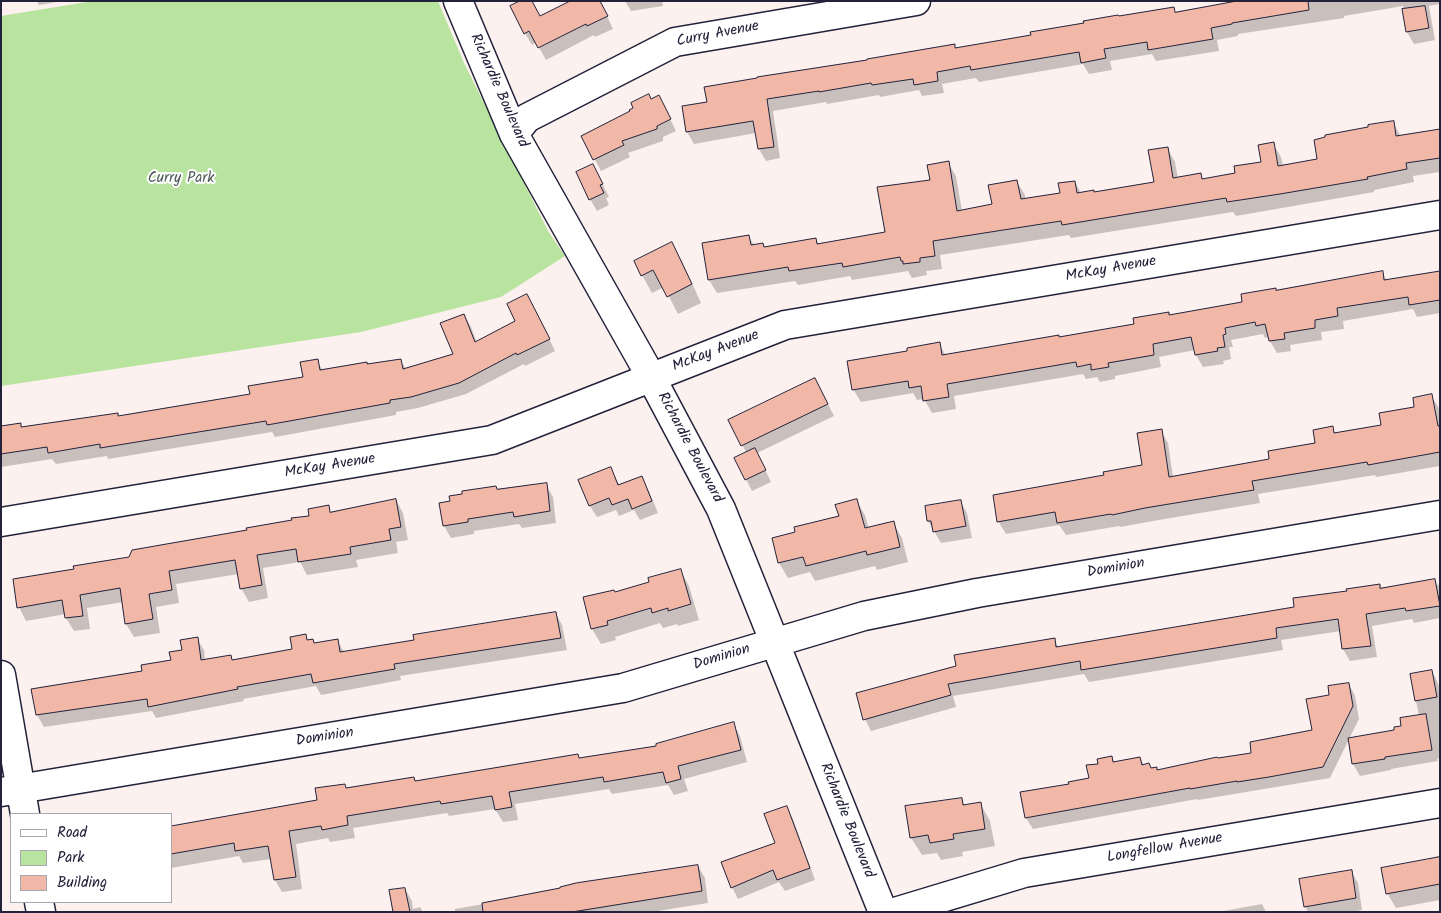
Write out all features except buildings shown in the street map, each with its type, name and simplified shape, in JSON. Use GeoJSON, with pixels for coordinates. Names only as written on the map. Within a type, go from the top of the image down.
{"type":"FeatureCollection","features":[{"type":"Feature","properties":{"kind":"street","name":"Richardie Boulevard"},"geometry":{"type":"LineString","coordinates":[[458,1],[514,134],[721,508],[883,912]]}},
{"type":"Feature","properties":{"kind":"street","name":"Curry Avenue"},"geometry":{"type":"LineString","coordinates":[[514,134],[527,118],[676,42],[916,1]]}},
{"type":"Feature","properties":{"kind":"street","name":"McKay Avenue"},"geometry":{"type":"LineString","coordinates":[[1,522],[492,440],[785,325],[1440,215]]}},
{"type":"Feature","properties":{"kind":"street","name":"Dominion"},"geometry":{"type":"LineString","coordinates":[[16,798],[623,688],[864,616],[977,593],[1440,515]]}},
{"type":"Feature","properties":{"kind":"street"},"geometry":{"type":"LineString","coordinates":[[1,675],[16,798]]}},
{"type":"Feature","properties":{"kind":"street","name":"Longfellow Avenue"},"geometry":{"type":"LineString","coordinates":[[895,912],[1024,873],[1440,803]]}},
{"type":"Feature","properties":{"kind":"green space","name":"Curry Park"},"geometry":{"type":"Polygon","coordinates":[[[93,1],[438,1],[464,63],[548,231],[565,256],[501,297],[361,332],[1,386],[1,16],[93,1]]]}}]}
